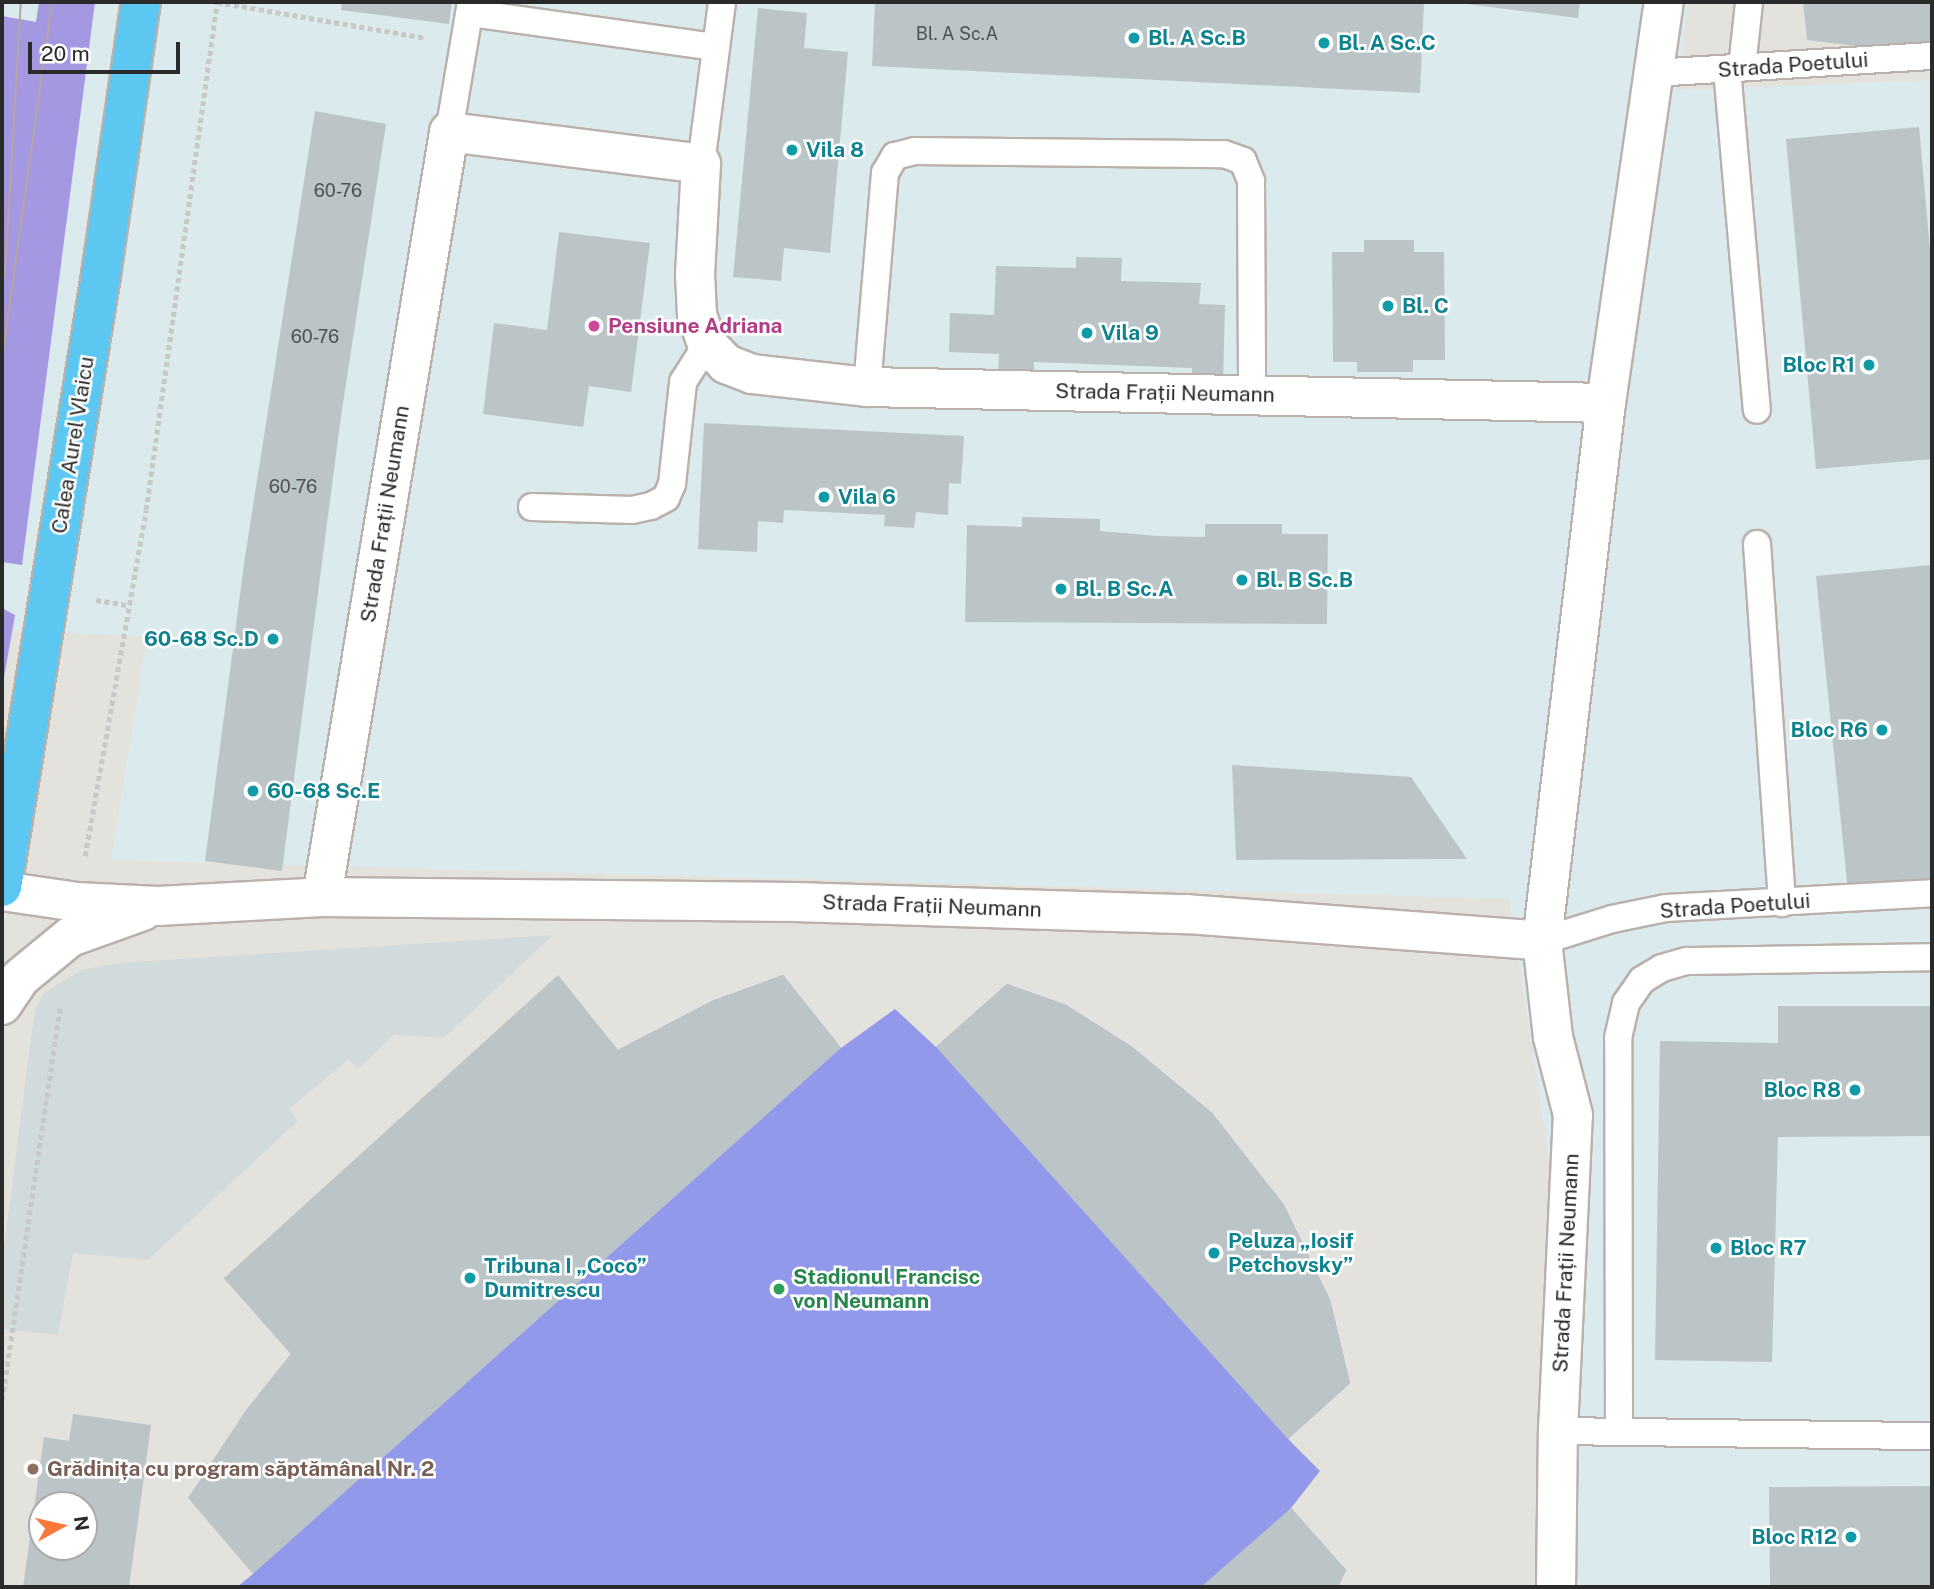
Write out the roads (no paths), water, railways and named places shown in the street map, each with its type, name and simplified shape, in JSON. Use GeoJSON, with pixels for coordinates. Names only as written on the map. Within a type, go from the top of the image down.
{"type":"FeatureCollection","features":[{"type":"Feature","properties":{"kind":"main road","name":"Calea Aurel Vlaicu"},"geometry":{"type":"LineString","coordinates":[[2,889],[101,275],[141,2]]}},
{"type":"Feature","properties":{"kind":"street","name":"Strada Frații Neumann"},"geometry":{"type":"LineString","coordinates":[[1556,1587],[1558,1431],[1573,1115],[1553,1037],[1542,941],[1606,403],[1664,2]]}},
{"type":"Feature","properties":{"kind":"street","name":"Strada Frații Neumann"},"geometry":{"type":"LineString","coordinates":[[322,897],[449,132]]}},
{"type":"Feature","properties":{"kind":"street"},"geometry":{"type":"LineString","coordinates":[[449,132],[701,164],[695,274],[697,315],[707,344]]}},
{"type":"Feature","properties":{"kind":"street","name":"Strada Frații Neumann"},"geometry":{"type":"LineString","coordinates":[[707,344],[726,364],[752,373],[867,387],[1606,403]]}},
{"type":"Feature","properties":{"kind":"street","name":"Strada Frații Neumann"},"geometry":{"type":"LineString","coordinates":[[2,889],[74,920],[158,906],[322,897],[795,902],[1187,914],[1542,941]]}},
{"type":"Feature","properties":{"kind":"street"},"geometry":{"type":"LineString","coordinates":[[2,1005],[20,978],[74,920]]}},
{"type":"Feature","properties":{"kind":"lane"},"geometry":{"type":"LineString","coordinates":[[701,164],[714,47],[722,2]]}},
{"type":"Feature","properties":{"kind":"lane"},"geometry":{"type":"LineString","coordinates":[[1749,2],[1735,69],[1757,410]]}},
{"type":"Feature","properties":{"kind":"lane"},"geometry":{"type":"LineString","coordinates":[[471,7],[714,47]]}},
{"type":"Feature","properties":{"kind":"lane","name":"Strada Frații Neumann"},"geometry":{"type":"LineString","coordinates":[[449,132],[471,7]]}},
{"type":"Feature","properties":{"kind":"lane","name":"Strada Poetului"},"geometry":{"type":"LineString","coordinates":[[1653,73],[1932,56]]}},
{"type":"Feature","properties":{"kind":"lane"},"geometry":{"type":"LineString","coordinates":[[867,387],[885,173],[895,156],[915,150],[1224,154],[1243,160],[1251,181],[1252,395]]}},
{"type":"Feature","properties":{"kind":"lane"},"geometry":{"type":"LineString","coordinates":[[532,507],[632,510],[651,506],[666,498],[672,484],[683,382],[707,344]]}},
{"type":"Feature","properties":{"kind":"lane"},"geometry":{"type":"LineString","coordinates":[[1757,544],[1782,903]]}},
{"type":"Feature","properties":{"kind":"lane","name":"Strada Poetului"},"geometry":{"type":"LineString","coordinates":[[1542,941],[1612,919],[1666,908],[1932,893]]}},
{"type":"Feature","properties":{"kind":"lane"},"geometry":{"type":"LineString","coordinates":[[1619,1432],[1618,1038],[1626,1003],[1642,980],[1662,968],[1687,961],[1932,957]]}},
{"type":"Feature","properties":{"kind":"lane"},"geometry":{"type":"LineString","coordinates":[[1558,1431],[1932,1436]]}},
{"type":"Feature","properties":{"kind":"tram line"},"geometry":{"type":"LineString","coordinates":[[5,276],[21,2]]}},
{"type":"Feature","properties":{"kind":"tram line"},"geometry":{"type":"LineString","coordinates":[[2,359],[52,2]]}},
{"type":"Feature","properties":{"kind":"place","name":"Bl. A Sc.B"},"geometry":{"type":"Point","coordinates":[1134,38]}},
{"type":"Feature","properties":{"kind":"place","name":"Bl. A Sc.C"},"geometry":{"type":"Point","coordinates":[1324,43]}},
{"type":"Feature","properties":{"kind":"place","name":"Vila 8"},"geometry":{"type":"Point","coordinates":[792,150]}},
{"type":"Feature","properties":{"kind":"place","name":"Bl. C"},"geometry":{"type":"Point","coordinates":[1388,306]}},
{"type":"Feature","properties":{"kind":"place","name":"Pensiune Adriana"},"geometry":{"type":"Point","coordinates":[594,326]}},
{"type":"Feature","properties":{"kind":"place","name":"Vila 9"},"geometry":{"type":"Point","coordinates":[1087,333]}},
{"type":"Feature","properties":{"kind":"place","name":"Bloc R1"},"geometry":{"type":"Point","coordinates":[1869,365]}},
{"type":"Feature","properties":{"kind":"place","name":"Vila 6"},"geometry":{"type":"Point","coordinates":[824,497]}},
{"type":"Feature","properties":{"kind":"place","name":"Bl. B Sc.B"},"geometry":{"type":"Point","coordinates":[1242,580]}},
{"type":"Feature","properties":{"kind":"place","name":"Bl. B Sc.A"},"geometry":{"type":"Point","coordinates":[1061,589]}},
{"type":"Feature","properties":{"kind":"place","name":"60-68 Sc.D"},"geometry":{"type":"Point","coordinates":[273,639]}},
{"type":"Feature","properties":{"kind":"place","name":"Bloc R6"},"geometry":{"type":"Point","coordinates":[1882,730]}},
{"type":"Feature","properties":{"kind":"place","name":"60-68 Sc.E"},"geometry":{"type":"Point","coordinates":[253,791]}},
{"type":"Feature","properties":{"kind":"place","name":"Bloc R8"},"geometry":{"type":"Point","coordinates":[1855,1090]}},
{"type":"Feature","properties":{"kind":"place","name":"Bloc R7"},"geometry":{"type":"Point","coordinates":[1716,1248]}},
{"type":"Feature","properties":{"kind":"place","name":"Peluza „Iosif Petchovsky”"},"geometry":{"type":"Point","coordinates":[1214,1253]}},
{"type":"Feature","properties":{"kind":"place","name":"Tribuna I „Coco” Dumitrescu"},"geometry":{"type":"Point","coordinates":[470,1278]}},
{"type":"Feature","properties":{"kind":"place","name":"Stadionul Francisc von Neumann"},"geometry":{"type":"Point","coordinates":[779,1289]}},
{"type":"Feature","properties":{"kind":"place","name":"Grădinița cu program săptămânal Nr. 2"},"geometry":{"type":"Point","coordinates":[33,1469]}},
{"type":"Feature","properties":{"kind":"place","name":"Bloc R12"},"geometry":{"type":"Point","coordinates":[1851,1537]}}]}
